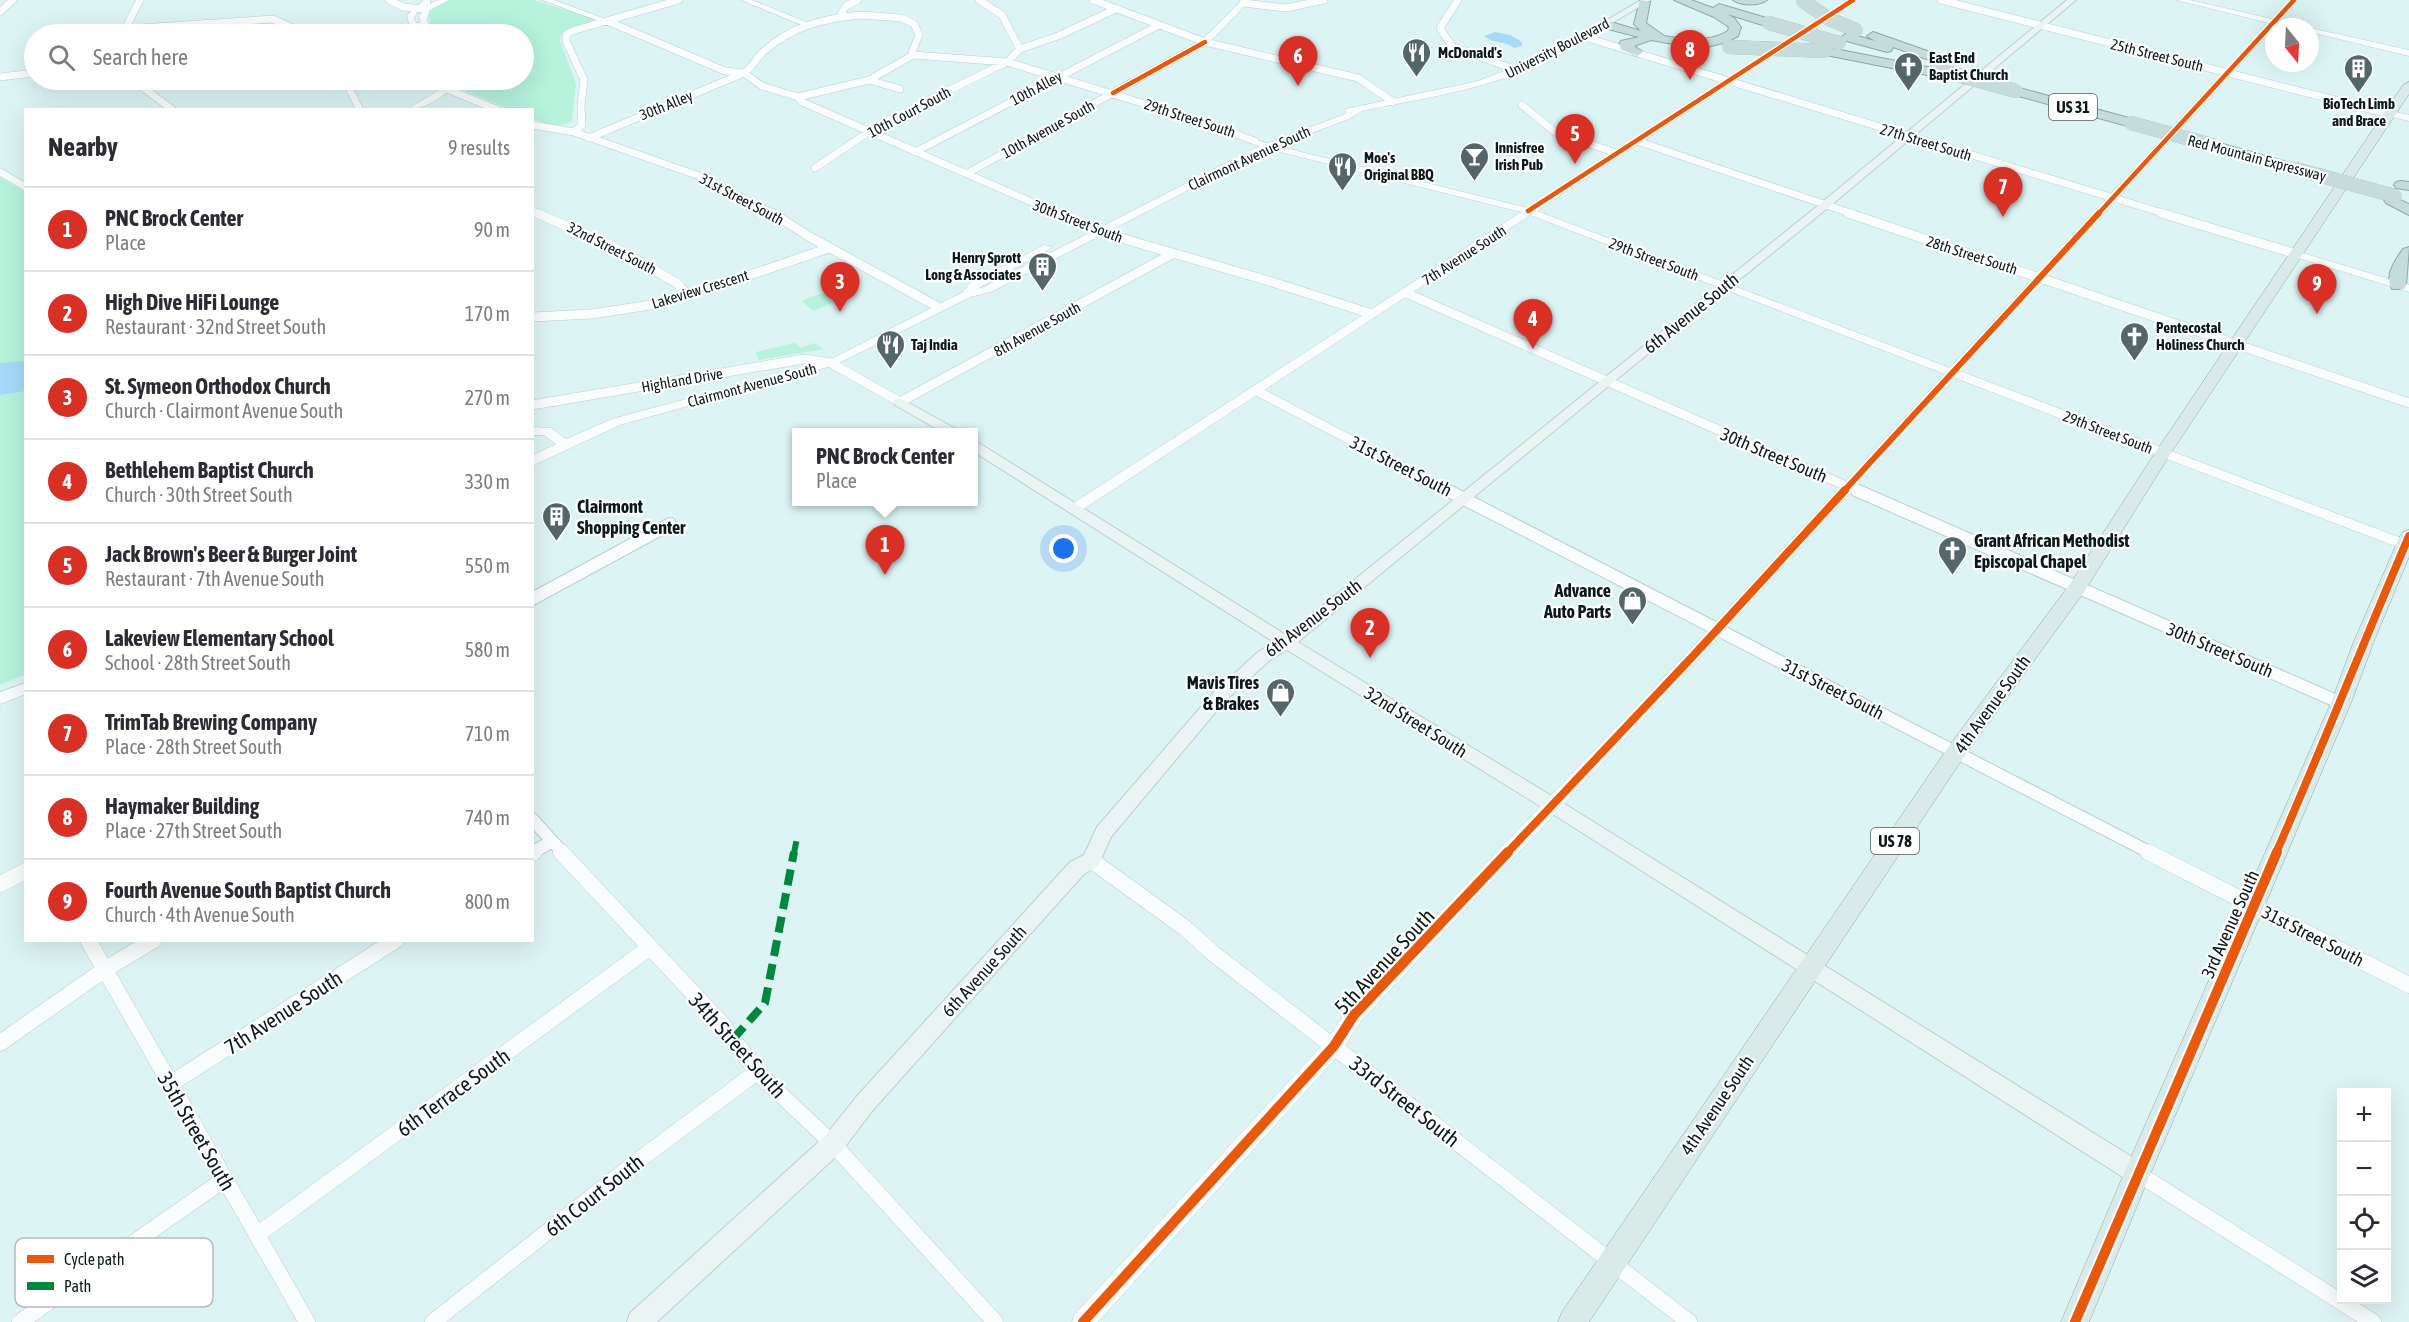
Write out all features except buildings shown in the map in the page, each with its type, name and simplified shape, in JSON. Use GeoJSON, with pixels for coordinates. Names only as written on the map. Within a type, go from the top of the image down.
{"type":"FeatureCollection","features":[{"type":"Feature","properties":{"kind":"highway","name":"Red Mountain Expressway"},"geometry":{"type":"LineString","coordinates":[[1719,0],[1773,20]]}},
{"type":"Feature","properties":{"kind":"highway"},"geometry":{"type":"LineString","coordinates":[[1739,0],[1761,0]]}},
{"type":"Feature","properties":{"kind":"highway"},"geometry":{"type":"LineString","coordinates":[[1802,0],[1829,19],[1848,37],[1939,67]]}},
{"type":"Feature","properties":{"kind":"highway"},"geometry":{"type":"LineString","coordinates":[[1645,1],[1641,24],[1662,38]]}},
{"type":"Feature","properties":{"kind":"highway","name":"Red Mountain Expressway"},"geometry":{"type":"LineString","coordinates":[[1688,1],[1848,37],[1989,84],[2021,86],[2297,167]]}},
{"type":"Feature","properties":{"kind":"highway"},"geometry":{"type":"LineString","coordinates":[[1593,30],[1706,42],[1726,39],[1734,33],[1735,27],[1728,19],[1688,1]]}},
{"type":"Feature","properties":{"kind":"highway"},"geometry":{"type":"LineString","coordinates":[[1593,30],[1674,46],[1825,51],[1939,67]]}},
{"type":"Feature","properties":{"kind":"highway"},"geometry":{"type":"LineString","coordinates":[[1637,52],[1626,47],[1625,44],[1645,40]]}},
{"type":"Feature","properties":{"kind":"highway","name":"Red Mountain Expressway"},"geometry":{"type":"LineString","coordinates":[[1939,67],[2062,96],[2134,120]]}},
{"type":"Feature","properties":{"kind":"highway","name":"Red Mountain Expressway"},"geometry":{"type":"LineString","coordinates":[[2215,142],[2243,154],[2297,167],[2348,174],[2402,192]]}},
{"type":"Feature","properties":{"kind":"highway"},"geometry":{"type":"LineString","coordinates":[[2297,167],[2402,192],[2409,210]]}},
{"type":"Feature","properties":{"kind":"highway"},"geometry":{"type":"LineString","coordinates":[[2406,284],[2398,271],[2409,252]]}},
{"type":"Feature","properties":{"kind":"main road","name":"6th Avenue South"},"geometry":{"type":"LineString","coordinates":[[639,1322],[833,1144],[865,1103],[1077,868],[1092,860],[1104,831],[1219,698],[1264,656],[1288,642],[1465,499],[2072,0]]}},
{"type":"Feature","properties":{"kind":"main road","name":"University Boulevard"},"geometry":{"type":"LineString","coordinates":[[1593,30],[1645,1]]}},
{"type":"Feature","properties":{"kind":"main road","name":"4th Avenue South"},"geometry":{"type":"LineString","coordinates":[[1572,1322],[1956,752],[2078,588],[2163,453],[2409,85]]}},
{"type":"Feature","properties":{"kind":"main road"},"geometry":{"type":"LineString","coordinates":[[900,402],[944,428]]}},
{"type":"Feature","properties":{"kind":"main road","name":"32nd Street South"},"geometry":{"type":"LineString","coordinates":[[978,449],[1410,720],[1554,806],[2137,1173]]}},
{"type":"Feature","properties":{"kind":"main road","name":"3rd Avenue South"},"geometry":{"type":"LineString","coordinates":[[2075,1322],[2137,1173],[2341,703],[2364,641],[2408,543]]}},
{"type":"Feature","properties":{"kind":"street"},"geometry":{"type":"LineString","coordinates":[[0,12],[13,0]]}},
{"type":"Feature","properties":{"kind":"street"},"geometry":{"type":"LineString","coordinates":[[128,24],[140,0]]}},
{"type":"Feature","properties":{"kind":"street"},"geometry":{"type":"LineString","coordinates":[[389,0],[403,7],[414,9],[426,9],[445,0]]}},
{"type":"Feature","properties":{"kind":"street"},"geometry":{"type":"LineString","coordinates":[[412,24],[410,15],[414,9],[432,0]]}},
{"type":"Feature","properties":{"kind":"street"},"geometry":{"type":"LineString","coordinates":[[546,0],[609,18],[679,0]]}},
{"type":"Feature","properties":{"kind":"street"},"geometry":{"type":"LineString","coordinates":[[563,0],[609,18],[725,71],[744,73],[762,87],[798,97],[869,80],[913,55],[912,52],[921,39],[921,30],[915,23],[897,15],[841,15],[807,24],[763,53],[752,68],[744,73]]}},
{"type":"Feature","properties":{"kind":"street"},"geometry":{"type":"LineString","coordinates":[[574,132],[582,125],[580,101],[585,88],[582,75],[566,41],[566,35],[662,0]]}},
{"type":"Feature","properties":{"kind":"street"},"geometry":{"type":"LineString","coordinates":[[745,0],[807,24]]}},
{"type":"Feature","properties":{"kind":"street"},"geometry":{"type":"LineString","coordinates":[[841,15],[846,6],[858,0]]}},
{"type":"Feature","properties":{"kind":"street"},"geometry":{"type":"LineString","coordinates":[[979,0],[1002,12],[1010,35],[1020,49],[1058,36],[1116,9]]}},
{"type":"Feature","properties":{"kind":"street"},"geometry":{"type":"LineString","coordinates":[[1093,0],[1205,42],[1352,76],[1364,81],[1393,102]]}},
{"type":"Feature","properties":{"kind":"street"},"geometry":{"type":"LineString","coordinates":[[1245,1],[1286,8],[1324,0]]}},
{"type":"Feature","properties":{"kind":"street"},"geometry":{"type":"LineString","coordinates":[[1458,0],[1440,28],[1441,33],[1450,40],[1452,45],[1516,70]]}},
{"type":"Feature","properties":{"kind":"street","name":"7th Avenue South"},"geometry":{"type":"LineString","coordinates":[[1074,509],[1853,0]]}},
{"type":"Feature","properties":{"kind":"street","name":"25th Street South"},"geometry":{"type":"LineString","coordinates":[[1941,0],[2409,118]]}},
{"type":"Feature","properties":{"kind":"street"},"geometry":{"type":"LineString","coordinates":[[2180,0],[2265,20]]}},
{"type":"Feature","properties":{"kind":"street","name":"5th Avenue South"},"geometry":{"type":"LineString","coordinates":[[2278,18],[2294,0]]}},
{"type":"Feature","properties":{"kind":"street","name":"10th Avenue South"},"geometry":{"type":"LineString","coordinates":[[966,174],[1205,42],[1245,1]]}},
{"type":"Feature","properties":{"kind":"street"},"geometry":{"type":"LineString","coordinates":[[424,24],[422,14],[426,9]]}},
{"type":"Feature","properties":{"kind":"street"},"geometry":{"type":"LineString","coordinates":[[216,24],[273,19],[284,24]]}},
{"type":"Feature","properties":{"kind":"street","name":"10th Alley"},"geometry":{"type":"LineString","coordinates":[[915,152],[1159,25]]}},
{"type":"Feature","properties":{"kind":"street","name":"27th Street South"},"geometry":{"type":"LineString","coordinates":[[1593,30],[1637,52],[1730,82],[2296,254],[2406,284]]}},
{"type":"Feature","properties":{"kind":"street","name":"University Boulevard"},"geometry":{"type":"LineString","coordinates":[[1358,110],[1476,84],[1526,66],[1593,30]]}},
{"type":"Feature","properties":{"kind":"street","name":"5th Avenue South"},"geometry":{"type":"LineString","coordinates":[[1083,1322],[1334,1046],[1354,1015],[1694,656],[2265,32]]}},
{"type":"Feature","properties":{"kind":"street"},"geometry":{"type":"LineString","coordinates":[[2319,32],[2409,53]]}},
{"type":"Feature","properties":{"kind":"street"},"geometry":{"type":"LineString","coordinates":[[1450,40],[1462,42],[1526,66]]}},
{"type":"Feature","properties":{"kind":"street","name":"10th Court South"},"geometry":{"type":"LineString","coordinates":[[815,168],[868,132],[1007,62],[1020,49]]}},
{"type":"Feature","properties":{"kind":"street","name":"29th Street South"},"geometry":{"type":"LineString","coordinates":[[913,55],[1007,62],[1113,93],[1267,146],[1528,211],[1952,374],[2408,543]]}},
{"type":"Feature","properties":{"kind":"street","name":"30th Alley"},"geometry":{"type":"LineString","coordinates":[[589,138],[744,73]]}},
{"type":"Feature","properties":{"kind":"street"},"geometry":{"type":"LineString","coordinates":[[0,77],[24,74]]}},
{"type":"Feature","properties":{"kind":"street"},"geometry":{"type":"LineString","coordinates":[[869,80],[900,89]]}},
{"type":"Feature","properties":{"kind":"street"},"geometry":{"type":"LineString","coordinates":[[150,90],[171,108]]}},
{"type":"Feature","properties":{"kind":"street"},"geometry":{"type":"LineString","coordinates":[[350,90],[359,108]]}},
{"type":"Feature","properties":{"kind":"street"},"geometry":{"type":"LineString","coordinates":[[426,108],[452,90]]}},
{"type":"Feature","properties":{"kind":"street"},"geometry":{"type":"LineString","coordinates":[[414,108],[452,90],[493,108]]}},
{"type":"Feature","properties":{"kind":"street","name":"30th Street South"},"geometry":{"type":"LineString","coordinates":[[798,97],[802,102],[868,132],[1100,232],[1269,281],[1372,314]]}},
{"type":"Feature","properties":{"kind":"street"},"geometry":{"type":"LineString","coordinates":[[1522,105],[1555,132],[1619,154]]}},
{"type":"Feature","properties":{"kind":"street","name":"Clairmont Avenue South"},"geometry":{"type":"LineString","coordinates":[[967,294],[974,285],[1255,141],[1306,121],[1337,112],[1358,110]]}},
{"type":"Feature","properties":{"kind":"street","name":"Clairmont Avenue South"},"geometry":{"type":"LineString","coordinates":[[534,461],[565,444],[616,422],[831,363],[938,307],[967,294],[987,290],[1267,146],[1346,117],[1358,110]]}},
{"type":"Feature","properties":{"kind":"street","name":"31st Street South"},"geometry":{"type":"LineString","coordinates":[[534,125],[574,132],[702,177],[760,205],[829,248],[938,307]]}},
{"type":"Feature","properties":{"kind":"street","name":"28th Street South"},"geometry":{"type":"LineString","coordinates":[[1637,141],[2409,403]]}},
{"type":"Feature","properties":{"kind":"street"},"geometry":{"type":"LineString","coordinates":[[0,172],[24,186]]}},
{"type":"Feature","properties":{"kind":"street","name":"32nd Street South"},"geometry":{"type":"LineString","coordinates":[[534,212],[609,244],[677,283],[686,293]]}},
{"type":"Feature","properties":{"kind":"street","name":"Lakeview Crescent"},"geometry":{"type":"LineString","coordinates":[[534,317],[592,314],[657,304],[686,293],[710,289],[829,248]]}},
{"type":"Feature","properties":{"kind":"street","name":"8th Avenue South"},"geometry":{"type":"LineString","coordinates":[[900,402],[1172,254]]}},
{"type":"Feature","properties":{"kind":"street","name":"30th Street South"},"geometry":{"type":"LineString","coordinates":[[1406,293],[2341,703]]}},
{"type":"Feature","properties":{"kind":"street","name":"Highland Drive"},"geometry":{"type":"LineString","coordinates":[[534,405],[804,359],[831,363]]}},
{"type":"Feature","properties":{"kind":"street"},"geometry":{"type":"LineString","coordinates":[[831,363],[900,402]]}},
{"type":"Feature","properties":{"kind":"street","name":"31st Street South"},"geometry":{"type":"LineString","coordinates":[[1257,391],[1717,631],[2409,985]]}},
{"type":"Feature","properties":{"kind":"street"},"geometry":{"type":"LineString","coordinates":[[534,431],[547,432],[565,444]]}},
{"type":"Feature","properties":{"kind":"street"},"geometry":{"type":"LineString","coordinates":[[534,598],[670,524]]}},
{"type":"Feature","properties":{"kind":"street"},"geometry":{"type":"LineString","coordinates":[[0,698],[24,689]]}},
{"type":"Feature","properties":{"kind":"street","name":"34th Street South"},"geometry":{"type":"LineString","coordinates":[[534,821],[649,948],[722,1024],[757,1072],[833,1144],[995,1322]]}},
{"type":"Feature","properties":{"kind":"street"},"geometry":{"type":"LineString","coordinates":[[534,852],[552,841]]}},
{"type":"Feature","properties":{"kind":"street","name":"33rd Street South"},"geometry":{"type":"LineString","coordinates":[[1092,860],[1185,928],[1214,954],[1689,1322]]}},
{"type":"Feature","properties":{"kind":"street"},"geometry":{"type":"LineString","coordinates":[[0,884],[24,872]]}},
{"type":"Feature","properties":{"kind":"street","name":"35th Street South"},"geometry":{"type":"LineString","coordinates":[[89,942],[308,1322]]}},
{"type":"Feature","properties":{"kind":"street"},"geometry":{"type":"LineString","coordinates":[[0,1043],[104,970],[151,942]]}},
{"type":"Feature","properties":{"kind":"street","name":"7th Avenue South"},"geometry":{"type":"LineString","coordinates":[[170,1084],[393,942]]}},
{"type":"Feature","properties":{"kind":"street","name":"6th Terrace South"},"geometry":{"type":"LineString","coordinates":[[257,1235],[649,948]]}},
{"type":"Feature","properties":{"kind":"street","name":"6th Court South"},"geometry":{"type":"LineString","coordinates":[[433,1322],[631,1166],[757,1072]]}},
{"type":"Feature","properties":{"kind":"street"},"geometry":{"type":"LineString","coordinates":[[2137,1173],[2373,1322]]}},
{"type":"Feature","properties":{"kind":"street"},"geometry":{"type":"LineString","coordinates":[[141,1238],[225,1179]]}},
{"type":"Feature","properties":{"kind":"street"},"geometry":{"type":"LineString","coordinates":[[21,1322],[42,1307]]}},
{"type":"Feature","properties":{"kind":"green space"},"geometry":{"type":"Polygon","coordinates":[[[449,0],[533,0],[595,19],[559,37],[576,84],[572,121],[562,125],[548,124],[534,119],[534,108],[507,108],[466,91],[534,90],[534,24],[431,24],[428,14],[449,0]]]}},
{"type":"Feature","properties":{"kind":"green space"},"geometry":{"type":"Polygon","coordinates":[[[0,177],[24,191],[24,675],[0,685],[0,177]]]}},
{"type":"Feature","properties":{"kind":"green space"},"geometry":{"type":"Polygon","coordinates":[[[838,290],[849,296],[813,311],[802,301],[813,296],[838,290]]]}},
{"type":"Feature","properties":{"kind":"green space"},"geometry":{"type":"Polygon","coordinates":[[[795,343],[801,348],[814,343],[824,349],[759,360],[756,352],[795,343]]]}},
{"type":"Feature","properties":{"kind":"water"},"geometry":{"type":"Polygon","coordinates":[[[24,361],[24,391],[0,395],[0,363],[24,361]]]}},
{"type":"Feature","properties":{"kind":"waterway"},"geometry":{"type":"LineString","coordinates":[[1517,46],[1509,41],[1488,36],[1507,37],[1518,42],[1518,46]]}},
{"type":"Feature","properties":{"kind":"marked path"},"geometry":{"type":"LineString","coordinates":[[733,1039],[765,1003],[797,838]]}},
{"type":"Feature","properties":{"kind":"cycle path"},"geometry":{"type":"LineString","coordinates":[[1528,211],[1853,0]]}},
{"type":"Feature","properties":{"kind":"cycle path"},"geometry":{"type":"LineString","coordinates":[[1083,1322],[1334,1046],[1354,1015],[1693,656],[2294,0]]}},
{"type":"Feature","properties":{"kind":"cycle path"},"geometry":{"type":"LineString","coordinates":[[1113,93],[1205,42]]}},
{"type":"Feature","properties":{"kind":"cycle path"},"geometry":{"type":"LineString","coordinates":[[2075,1322],[2137,1173],[2341,703],[2364,641],[2409,536]]}},
{"type":"Feature","properties":{"kind":"place","name":"McDonald's"},"geometry":{"type":"Point","coordinates":[1417,78]}},
{"type":"Feature","properties":{"kind":"place","name":"Haymaker Building"},"geometry":{"type":"Point","coordinates":[1690,80]}},
{"type":"Feature","properties":{"kind":"place","name":"Lakeview Elementary School"},"geometry":{"type":"Point","coordinates":[1298,86]}},
{"type":"Feature","properties":{"kind":"place","name":"East End Baptist Church"},"geometry":{"type":"Point","coordinates":[1908,92]}},
{"type":"Feature","properties":{"kind":"place","name":"BioTech Limb and Brace"},"geometry":{"type":"Point","coordinates":[2359,94]}},
{"type":"Feature","properties":{"kind":"place","name":"Jack Brown's Beer & Burger Joint"},"geometry":{"type":"Point","coordinates":[1575,164]}},
{"type":"Feature","properties":{"kind":"place","name":"Innisfree Irish Pub"},"geometry":{"type":"Point","coordinates":[1474,182]}},
{"type":"Feature","properties":{"kind":"place","name":"Moe's Original BBQ"},"geometry":{"type":"Point","coordinates":[1343,192]}},
{"type":"Feature","properties":{"kind":"place","name":"TrimTab Brewing Company"},"geometry":{"type":"Point","coordinates":[2003,217]}},
{"type":"Feature","properties":{"kind":"place","name":"Henry Sprott Long & Associates"},"geometry":{"type":"Point","coordinates":[1042,292]}},
{"type":"Feature","properties":{"kind":"place","name":"St. Symeon Orthodox Church"},"geometry":{"type":"Point","coordinates":[840,312]}},
{"type":"Feature","properties":{"kind":"place","name":"Fourth Avenue South Baptist Church"},"geometry":{"type":"Point","coordinates":[2317,314]}},
{"type":"Feature","properties":{"kind":"place","name":"Bethlehem Baptist Church"},"geometry":{"type":"Point","coordinates":[1533,349]}},
{"type":"Feature","properties":{"kind":"place","name":"Pentecostal Holiness Church"},"geometry":{"type":"Point","coordinates":[2135,362]}},
{"type":"Feature","properties":{"kind":"place","name":"Taj India"},"geometry":{"type":"Point","coordinates":[890,370]}},
{"type":"Feature","properties":{"kind":"place","name":"Clairmont Shopping Center"},"geometry":{"type":"Point","coordinates":[556,542]}},
{"type":"Feature","properties":{"kind":"place","name":"PNC Brock Center"},"geometry":{"type":"Point","coordinates":[885,575]}},
{"type":"Feature","properties":{"kind":"place","name":"Grant African Methodist Episcopal Chapel"},"geometry":{"type":"Point","coordinates":[1953,576]}},
{"type":"Feature","properties":{"kind":"place","name":"Advance Auto Parts"},"geometry":{"type":"Point","coordinates":[1632,626]}},
{"type":"Feature","properties":{"kind":"place","name":"High Dive HiFi Lounge"},"geometry":{"type":"Point","coordinates":[1370,658]}},
{"type":"Feature","properties":{"kind":"place","name":"Mavis Tires & Brakes"},"geometry":{"type":"Point","coordinates":[1280,718]}}]}
